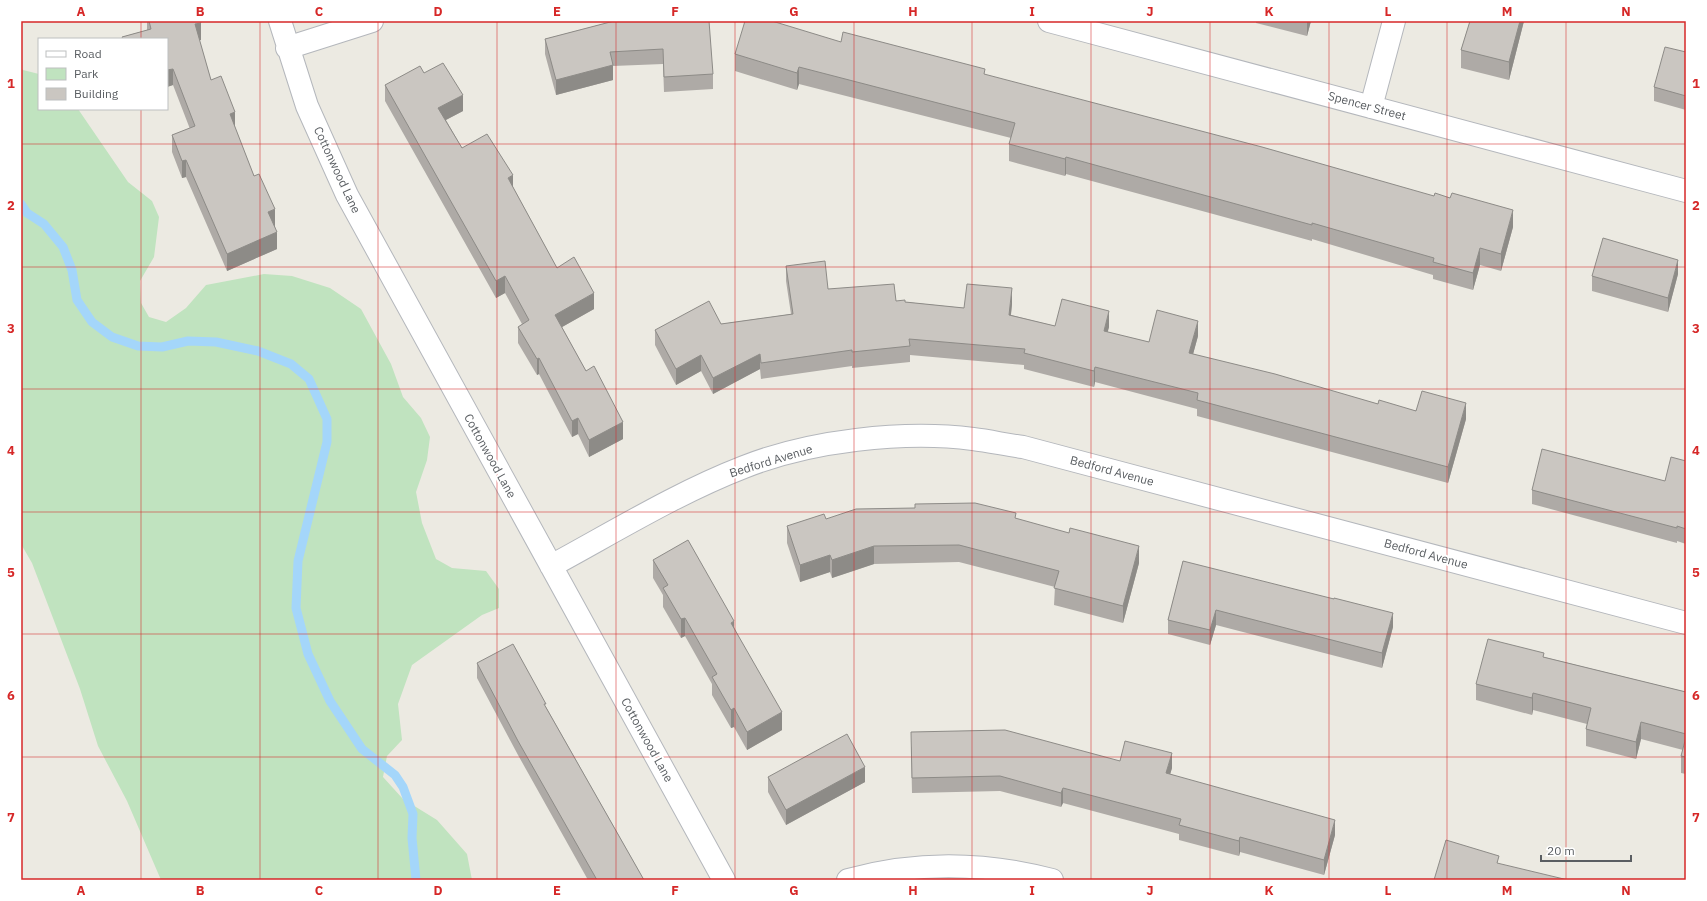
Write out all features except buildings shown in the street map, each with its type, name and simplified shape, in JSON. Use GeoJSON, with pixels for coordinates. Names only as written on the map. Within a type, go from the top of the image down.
{"type":"FeatureCollection","features":[{"type":"Feature","properties":{"kind":"street","name":"Cottonwood Lane"},"geometry":{"type":"LineString","coordinates":[[280,21],[287,48],[307,106],[347,195],[724,880]]}},
{"type":"Feature","properties":{"kind":"street"},"geometry":{"type":"LineString","coordinates":[[287,48],[372,21]]}},
{"type":"Feature","properties":{"kind":"street","name":"Spencer Street"},"geometry":{"type":"LineString","coordinates":[[1049,21],[1686,191]]}},
{"type":"Feature","properties":{"kind":"street"},"geometry":{"type":"LineString","coordinates":[[1371,107],[1394,21]]}},
{"type":"Feature","properties":{"kind":"street","name":"Bedford Avenue"},"geometry":{"type":"LineString","coordinates":[[551,566],[701,485],[745,466],[797,451],[855,440],[913,436],[972,439],[1023,447],[1686,623]]}},
{"type":"Feature","properties":{"kind":"street"},"geometry":{"type":"LineString","coordinates":[[848,880],[900,868],[958,865],[1011,871],[1052,880]]}},
{"type":"Feature","properties":{"kind":"green space"},"geometry":{"type":"Polygon","coordinates":[[[21,67],[23,70],[38,74],[38,110],[79,110],[128,182],[152,201],[159,217],[154,257],[140,281],[141,303],[149,317],[166,322],[186,308],[206,285],[264,274],[292,276],[330,288],[361,309],[391,364],[403,397],[421,418],[430,437],[427,460],[416,492],[422,523],[436,559],[452,568],[486,571],[499,589],[499,608],[482,615],[412,665],[398,704],[402,740],[387,756],[383,777],[403,799],[437,820],[467,854],[472,880],[161,880],[127,801],[98,746],[80,689],[32,563],[21,544],[21,67]]]}},
{"type":"Feature","properties":{"kind":"waterway"},"geometry":{"type":"LineString","coordinates":[[21,204],[27,213],[44,224],[63,247],[72,270],[77,300],[92,322],[112,337],[138,346],[162,347],[188,341],[216,342],[258,351],[291,364],[309,379],[327,419],[327,442],[298,561],[296,608],[308,654],[330,701],[362,749],[395,775],[403,787],[413,814],[412,838],[416,880]]}}]}
